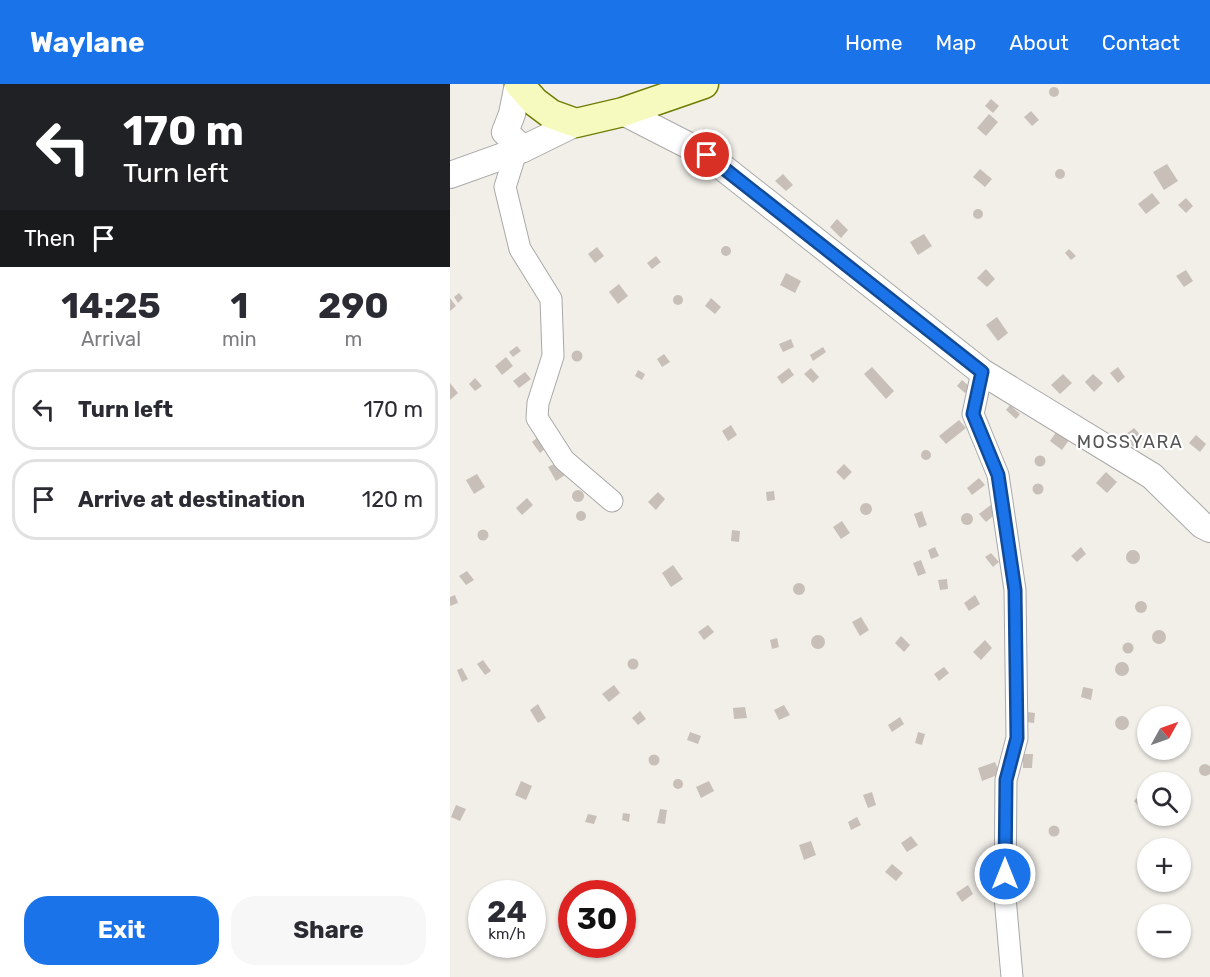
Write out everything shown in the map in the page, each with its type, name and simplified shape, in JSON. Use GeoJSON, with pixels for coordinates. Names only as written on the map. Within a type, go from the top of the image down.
{"type":"FeatureCollection","features":[{"type":"Feature","properties":{"kind":"main road"},"geometry":{"type":"LineString","coordinates":[[519,84],[535,102],[551,114],[576,123],[623,112],[704,84]]}},
{"type":"Feature","properties":{"kind":"street"},"geometry":{"type":"LineString","coordinates":[[519,84],[506,132],[520,151]]}},
{"type":"Feature","properties":{"kind":"street"},"geometry":{"type":"LineString","coordinates":[[623,112],[707,155],[982,372],[1152,476],[1202,525],[1210,529]]}},
{"type":"Feature","properties":{"kind":"street"},"geometry":{"type":"LineString","coordinates":[[450,175],[520,151],[576,123]]}},
{"type":"Feature","properties":{"kind":"street"},"geometry":{"type":"LineString","coordinates":[[520,151],[505,187],[520,249],[550,299],[553,356],[538,403],[537,418],[564,460],[612,501]]}},
{"type":"Feature","properties":{"kind":"street"},"geometry":{"type":"LineString","coordinates":[[982,372],[973,414],[998,475],[1015,590],[1017,738],[1006,780],[1005,897],[1012,977]]}},
{"type":"Feature","properties":{"kind":"building"},"geometry":{"type":"Polygon","coordinates":[[[1054,87],[1059,92],[1054,97],[1049,92],[1054,87]]]}},
{"type":"Feature","properties":{"kind":"building"},"geometry":{"type":"Polygon","coordinates":[[[991,99],[999,106],[993,113],[985,106],[991,99]]]}},
{"type":"Feature","properties":{"kind":"building"},"geometry":{"type":"Polygon","coordinates":[[[1031,111],[1039,120],[1032,126],[1024,117],[1031,111]]]}},
{"type":"Feature","properties":{"kind":"building"},"geometry":{"type":"Polygon","coordinates":[[[989,114],[998,122],[986,136],[977,128],[989,114]]]}},
{"type":"Feature","properties":{"kind":"building"},"geometry":{"type":"Polygon","coordinates":[[[1167,164],[1178,181],[1164,190],[1153,172],[1167,164]]]}},
{"type":"Feature","properties":{"kind":"building"},"geometry":{"type":"Polygon","coordinates":[[[980,169],[992,179],[985,187],[973,177],[980,169]]]}},
{"type":"Feature","properties":{"kind":"building"},"geometry":{"type":"Polygon","coordinates":[[[1060,169],[1064,170],[1064,178],[1060,179],[1056,178],[1055,174],[1056,170],[1060,169]]]}},
{"type":"Feature","properties":{"kind":"building"},"geometry":{"type":"Polygon","coordinates":[[[783,174],[793,185],[786,191],[775,181],[783,174]]]}},
{"type":"Feature","properties":{"kind":"building"},"geometry":{"type":"Polygon","coordinates":[[[1152,193],[1160,203],[1146,214],[1138,204],[1152,193]]]}},
{"type":"Feature","properties":{"kind":"building"},"geometry":{"type":"Polygon","coordinates":[[[1186,198],[1193,206],[1186,213],[1178,205],[1186,198]]]}},
{"type":"Feature","properties":{"kind":"building"},"geometry":{"type":"Polygon","coordinates":[[[978,209],[982,210],[982,218],[978,219],[974,218],[973,214],[974,210],[978,209]]]}},
{"type":"Feature","properties":{"kind":"building"},"geometry":{"type":"Polygon","coordinates":[[[837,219],[848,230],[841,238],[830,227],[837,219]]]}},
{"type":"Feature","properties":{"kind":"building"},"geometry":{"type":"Polygon","coordinates":[[[924,234],[932,246],[918,255],[910,242],[924,234]]]}},
{"type":"Feature","properties":{"kind":"building"},"geometry":{"type":"Polygon","coordinates":[[[726,246],[730,247],[730,255],[726,256],[722,255],[721,251],[722,247],[726,246]]]}},
{"type":"Feature","properties":{"kind":"building"},"geometry":{"type":"Polygon","coordinates":[[[597,247],[604,256],[595,263],[588,254],[597,247]]]}},
{"type":"Feature","properties":{"kind":"building"},"geometry":{"type":"Polygon","coordinates":[[[1069,249],[1076,256],[1071,260],[1065,253],[1069,249]]]}},
{"type":"Feature","properties":{"kind":"building"},"geometry":{"type":"Polygon","coordinates":[[[656,256],[661,262],[652,269],[647,263],[656,256]]]}},
{"type":"Feature","properties":{"kind":"building"},"geometry":{"type":"Polygon","coordinates":[[[986,269],[995,279],[987,287],[977,278],[986,269]]]}},
{"type":"Feature","properties":{"kind":"building"},"geometry":{"type":"Polygon","coordinates":[[[1186,270],[1193,281],[1184,287],[1176,276],[1186,270]]]}},
{"type":"Feature","properties":{"kind":"building"},"geometry":{"type":"Polygon","coordinates":[[[786,273],[801,281],[795,293],[780,285],[786,273]]]}},
{"type":"Feature","properties":{"kind":"building"},"geometry":{"type":"Polygon","coordinates":[[[619,284],[628,296],[618,304],[609,292],[619,284]]]}},
{"type":"Feature","properties":{"kind":"building"},"geometry":{"type":"Polygon","coordinates":[[[459,293],[463,298],[458,303],[454,297],[459,293]]]}},
{"type":"Feature","properties":{"kind":"building"},"geometry":{"type":"Polygon","coordinates":[[[678,295],[682,296],[682,304],[678,305],[674,304],[673,300],[674,296],[678,295]]]}},
{"type":"Feature","properties":{"kind":"building"},"geometry":{"type":"Polygon","coordinates":[[[450,298],[456,306],[450,311],[450,298]]]}},
{"type":"Feature","properties":{"kind":"building"},"geometry":{"type":"Polygon","coordinates":[[[711,298],[721,307],[715,314],[705,306],[711,298]]]}},
{"type":"Feature","properties":{"kind":"building"},"geometry":{"type":"Polygon","coordinates":[[[997,317],[1008,333],[998,341],[986,325],[997,317]]]}},
{"type":"Feature","properties":{"kind":"building"},"geometry":{"type":"Polygon","coordinates":[[[791,339],[794,347],[783,352],[779,344],[791,339]]]}},
{"type":"Feature","properties":{"kind":"building"},"geometry":{"type":"Polygon","coordinates":[[[517,346],[521,351],[513,357],[509,352],[517,346]]]}},
{"type":"Feature","properties":{"kind":"building"},"geometry":{"type":"Polygon","coordinates":[[[823,347],[826,352],[813,361],[810,355],[823,347]]]}},
{"type":"Feature","properties":{"kind":"building"},"geometry":{"type":"Polygon","coordinates":[[[577,351],[581,352],[581,360],[577,361],[573,360],[572,356],[573,352],[577,351]]]}},
{"type":"Feature","properties":{"kind":"building"},"geometry":{"type":"Polygon","coordinates":[[[664,354],[670,362],[662,367],[657,359],[664,354]]]}},
{"type":"Feature","properties":{"kind":"building"},"geometry":{"type":"Polygon","coordinates":[[[506,357],[513,366],[502,375],[495,366],[506,357]]]}},
{"type":"Feature","properties":{"kind":"building"},"geometry":{"type":"Polygon","coordinates":[[[872,367],[894,391],[886,399],[864,374],[872,367]]]}},
{"type":"Feature","properties":{"kind":"building"},"geometry":{"type":"Polygon","coordinates":[[[1118,367],[1125,377],[1118,383],[1110,373],[1118,367]]]}},
{"type":"Feature","properties":{"kind":"building"},"geometry":{"type":"Polygon","coordinates":[[[789,368],[794,375],[782,384],[777,377],[789,368]]]}},
{"type":"Feature","properties":{"kind":"building"},"geometry":{"type":"Polygon","coordinates":[[[811,368],[819,377],[813,383],[804,374],[811,368]]]}},
{"type":"Feature","properties":{"kind":"building"},"geometry":{"type":"Polygon","coordinates":[[[638,370],[645,374],[642,380],[635,376],[638,370]]]}},
{"type":"Feature","properties":{"kind":"building"},"geometry":{"type":"Polygon","coordinates":[[[525,372],[531,379],[519,388],[513,381],[525,372]]]}},
{"type":"Feature","properties":{"kind":"building"},"geometry":{"type":"Polygon","coordinates":[[[1063,374],[1072,383],[1060,394],[1051,385],[1063,374]]]}},
{"type":"Feature","properties":{"kind":"building"},"geometry":{"type":"Polygon","coordinates":[[[1093,374],[1103,383],[1094,392],[1085,382],[1093,374]]]}},
{"type":"Feature","properties":{"kind":"building"},"geometry":{"type":"Polygon","coordinates":[[[475,378],[482,386],[475,391],[469,384],[475,378]]]}},
{"type":"Feature","properties":{"kind":"building"},"geometry":{"type":"Polygon","coordinates":[[[962,380],[970,387],[965,393],[957,386],[962,380]]]}},
{"type":"Feature","properties":{"kind":"building"},"geometry":{"type":"Polygon","coordinates":[[[450,383],[458,393],[450,400],[450,383]]]}},
{"type":"Feature","properties":{"kind":"building"},"geometry":{"type":"Polygon","coordinates":[[[1010,405],[1020,414],[1016,419],[1006,410],[1010,405]]]}},
{"type":"Feature","properties":{"kind":"building"},"geometry":{"type":"Polygon","coordinates":[[[959,420],[966,428],[946,444],[939,436],[959,420]]]}},
{"type":"Feature","properties":{"kind":"building"},"geometry":{"type":"Polygon","coordinates":[[[731,425],[737,435],[728,441],[722,431],[731,425]]]}},
{"type":"Feature","properties":{"kind":"building"},"geometry":{"type":"Polygon","coordinates":[[[1134,428],[1144,439],[1133,447],[1124,436],[1134,428]]]}},
{"type":"Feature","properties":{"kind":"building"},"geometry":{"type":"Polygon","coordinates":[[[1057,431],[1069,440],[1062,450],[1050,441],[1057,431]]]}},
{"type":"Feature","properties":{"kind":"building"},"geometry":{"type":"Polygon","coordinates":[[[1196,435],[1206,444],[1200,452],[1189,443],[1196,435]]]}},
{"type":"Feature","properties":{"kind":"building"},"geometry":{"type":"Polygon","coordinates":[[[538,437],[547,447],[540,453],[532,442],[538,437]]]}},
{"type":"Feature","properties":{"kind":"building"},"geometry":{"type":"Polygon","coordinates":[[[926,450],[931,455],[926,460],[921,455],[926,450]]]}},
{"type":"Feature","properties":{"kind":"building"},"geometry":{"type":"Polygon","coordinates":[[[1040,456],[1044,457],[1044,465],[1040,466],[1036,465],[1035,461],[1036,457],[1040,456]]]}},
{"type":"Feature","properties":{"kind":"building"},"geometry":{"type":"Polygon","coordinates":[[[558,462],[565,475],[556,481],[548,467],[558,462]]]}},
{"type":"Feature","properties":{"kind":"building"},"geometry":{"type":"Polygon","coordinates":[[[844,464],[852,472],[844,480],[836,472],[844,464]]]}},
{"type":"Feature","properties":{"kind":"building"},"geometry":{"type":"Polygon","coordinates":[[[1106,472],[1117,482],[1107,493],[1096,483],[1106,472]]]}},
{"type":"Feature","properties":{"kind":"building"},"geometry":{"type":"Polygon","coordinates":[[[477,474],[485,487],[474,494],[466,480],[477,474]]]}},
{"type":"Feature","properties":{"kind":"building"},"geometry":{"type":"Polygon","coordinates":[[[979,478],[985,485],[972,495],[967,488],[979,478]]]}},
{"type":"Feature","properties":{"kind":"building"},"geometry":{"type":"Polygon","coordinates":[[[1038,483],[1044,489],[1038,495],[1032,489],[1038,483]]]}},
{"type":"Feature","properties":{"kind":"building"},"geometry":{"type":"Polygon","coordinates":[[[580,490],[584,496],[580,502],[576,502],[572,494],[580,490]]]}},
{"type":"Feature","properties":{"kind":"building"},"geometry":{"type":"Polygon","coordinates":[[[774,491],[775,500],[767,501],[766,492],[774,491]]]}},
{"type":"Feature","properties":{"kind":"building"},"geometry":{"type":"Polygon","coordinates":[[[658,492],[665,499],[656,510],[648,502],[658,492]]]}},
{"type":"Feature","properties":{"kind":"building"},"geometry":{"type":"Polygon","coordinates":[[[527,498],[533,505],[522,515],[516,508],[527,498]]]}},
{"type":"Feature","properties":{"kind":"building"},"geometry":{"type":"Polygon","coordinates":[[[866,503],[872,509],[866,515],[860,509],[866,503]]]}},
{"type":"Feature","properties":{"kind":"building"},"geometry":{"type":"Polygon","coordinates":[[[992,504],[998,512],[986,522],[979,514],[992,504]]]}},
{"type":"Feature","properties":{"kind":"building"},"geometry":{"type":"Polygon","coordinates":[[[581,511],[585,512],[585,520],[581,521],[577,520],[576,516],[577,512],[581,511]]]}},
{"type":"Feature","properties":{"kind":"building"},"geometry":{"type":"Polygon","coordinates":[[[922,511],[927,525],[919,528],[914,514],[922,511]]]}},
{"type":"Feature","properties":{"kind":"building"},"geometry":{"type":"Polygon","coordinates":[[[969,513],[973,519],[969,525],[965,525],[961,517],[969,513]]]}},
{"type":"Feature","properties":{"kind":"building"},"geometry":{"type":"Polygon","coordinates":[[[842,521],[850,533],[841,539],[833,527],[842,521]]]}},
{"type":"Feature","properties":{"kind":"building"},"geometry":{"type":"Polygon","coordinates":[[[483,529],[489,535],[483,541],[477,535],[483,529]]]}},
{"type":"Feature","properties":{"kind":"building"},"geometry":{"type":"Polygon","coordinates":[[[732,530],[740,531],[739,542],[731,541],[732,530]]]}},
{"type":"Feature","properties":{"kind":"building"},"geometry":{"type":"Polygon","coordinates":[[[935,547],[939,556],[931,559],[928,550],[935,547]]]}},
{"type":"Feature","properties":{"kind":"building"},"geometry":{"type":"Polygon","coordinates":[[[1081,547],[1086,554],[1077,562],[1071,556],[1081,547]]]}},
{"type":"Feature","properties":{"kind":"building"},"geometry":{"type":"Polygon","coordinates":[[[1133,550],[1138,552],[1140,557],[1138,562],[1133,564],[1128,562],[1126,557],[1128,552],[1133,550]]]}},
{"type":"Feature","properties":{"kind":"building"},"geometry":{"type":"Polygon","coordinates":[[[991,553],[999,562],[993,567],[985,557],[991,553]]]}},
{"type":"Feature","properties":{"kind":"building"},"geometry":{"type":"Polygon","coordinates":[[[921,560],[926,573],[918,576],[913,563],[921,560]]]}},
{"type":"Feature","properties":{"kind":"building"},"geometry":{"type":"Polygon","coordinates":[[[673,565],[683,579],[671,587],[662,573],[673,565]]]}},
{"type":"Feature","properties":{"kind":"building"},"geometry":{"type":"Polygon","coordinates":[[[467,571],[474,580],[466,585],[459,576],[467,571]]]}},
{"type":"Feature","properties":{"kind":"building"},"geometry":{"type":"Polygon","coordinates":[[[947,579],[948,589],[940,590],[938,580],[947,579]]]}},
{"type":"Feature","properties":{"kind":"building"},"geometry":{"type":"Polygon","coordinates":[[[799,583],[805,589],[799,595],[793,589],[799,583]]]}},
{"type":"Feature","properties":{"kind":"building"},"geometry":{"type":"Polygon","coordinates":[[[455,595],[458,603],[450,606],[450,597],[455,595]]]}},
{"type":"Feature","properties":{"kind":"building"},"geometry":{"type":"Polygon","coordinates":[[[975,595],[980,604],[969,611],[964,603],[975,595]]]}},
{"type":"Feature","properties":{"kind":"building"},"geometry":{"type":"Polygon","coordinates":[[[1141,601],[1147,607],[1141,613],[1135,607],[1141,601]]]}},
{"type":"Feature","properties":{"kind":"building"},"geometry":{"type":"Polygon","coordinates":[[[861,617],[869,630],[860,636],[852,622],[861,617]]]}},
{"type":"Feature","properties":{"kind":"building"},"geometry":{"type":"Polygon","coordinates":[[[708,625],[714,632],[704,640],[698,632],[708,625]]]}},
{"type":"Feature","properties":{"kind":"building"},"geometry":{"type":"Polygon","coordinates":[[[1156,630],[1162,630],[1166,637],[1162,644],[1156,644],[1152,640],[1152,634],[1156,630]]]}},
{"type":"Feature","properties":{"kind":"building"},"geometry":{"type":"Polygon","coordinates":[[[818,635],[823,637],[825,642],[823,647],[818,649],[813,647],[811,642],[813,637],[818,635]]]}},
{"type":"Feature","properties":{"kind":"building"},"geometry":{"type":"Polygon","coordinates":[[[901,636],[910,645],[904,652],[895,643],[901,636]]]}},
{"type":"Feature","properties":{"kind":"building"},"geometry":{"type":"Polygon","coordinates":[[[777,638],[779,647],[772,649],[770,640],[777,638]]]}},
{"type":"Feature","properties":{"kind":"building"},"geometry":{"type":"Polygon","coordinates":[[[985,640],[992,648],[981,660],[973,652],[985,640]]]}},
{"type":"Feature","properties":{"kind":"building"},"geometry":{"type":"Polygon","coordinates":[[[1128,643],[1132,644],[1132,652],[1128,653],[1124,652],[1123,648],[1124,644],[1128,643]]]}},
{"type":"Feature","properties":{"kind":"building"},"geometry":{"type":"Polygon","coordinates":[[[633,659],[637,660],[637,668],[633,669],[629,668],[628,664],[629,660],[633,659]]]}},
{"type":"Feature","properties":{"kind":"building"},"geometry":{"type":"Polygon","coordinates":[[[483,660],[491,671],[485,675],[477,664],[483,660]]]}},
{"type":"Feature","properties":{"kind":"building"},"geometry":{"type":"Polygon","coordinates":[[[1119,662],[1125,662],[1129,669],[1125,676],[1119,676],[1115,672],[1115,666],[1119,662]]]}},
{"type":"Feature","properties":{"kind":"building"},"geometry":{"type":"Polygon","coordinates":[[[944,667],[949,673],[939,681],[934,674],[944,667]]]}},
{"type":"Feature","properties":{"kind":"building"},"geometry":{"type":"Polygon","coordinates":[[[462,668],[468,679],[462,682],[457,670],[462,668]]]}},
{"type":"Feature","properties":{"kind":"building"},"geometry":{"type":"Polygon","coordinates":[[[614,685],[620,693],[609,702],[602,694],[614,685]]]}},
{"type":"Feature","properties":{"kind":"building"},"geometry":{"type":"Polygon","coordinates":[[[1083,687],[1093,689],[1091,700],[1081,697],[1083,687]]]}},
{"type":"Feature","properties":{"kind":"building"},"geometry":{"type":"Polygon","coordinates":[[[538,704],[546,718],[538,723],[530,710],[538,704]]]}},
{"type":"Feature","properties":{"kind":"building"},"geometry":{"type":"Polygon","coordinates":[[[784,705],[790,715],[779,720],[774,710],[784,705]]]}},
{"type":"Feature","properties":{"kind":"building"},"geometry":{"type":"Polygon","coordinates":[[[745,707],[747,718],[734,719],[733,708],[745,707]]]}},
{"type":"Feature","properties":{"kind":"building"},"geometry":{"type":"Polygon","coordinates":[[[640,711],[646,719],[638,725],[632,718],[640,711]]]}},
{"type":"Feature","properties":{"kind":"building"},"geometry":{"type":"Polygon","coordinates":[[[1027,712],[1035,713],[1034,723],[1026,722],[1027,712]]]}},
{"type":"Feature","properties":{"kind":"building"},"geometry":{"type":"Polygon","coordinates":[[[1122,716],[1127,718],[1129,723],[1127,728],[1122,730],[1117,728],[1115,723],[1117,718],[1122,716]]]}},
{"type":"Feature","properties":{"kind":"building"},"geometry":{"type":"Polygon","coordinates":[[[900,717],[904,724],[892,732],[888,725],[900,717]]]}},
{"type":"Feature","properties":{"kind":"building"},"geometry":{"type":"Polygon","coordinates":[[[690,732],[701,736],[698,744],[687,740],[690,732]]]}},
{"type":"Feature","properties":{"kind":"building"},"geometry":{"type":"Polygon","coordinates":[[[918,732],[925,734],[922,745],[915,743],[918,732]]]}},
{"type":"Feature","properties":{"kind":"building"},"geometry":{"type":"Polygon","coordinates":[[[654,754],[660,760],[654,766],[648,760],[654,754]]]}},
{"type":"Feature","properties":{"kind":"building"},"geometry":{"type":"Polygon","coordinates":[[[1023,754],[1033,754],[1032,768],[1023,768],[1023,754]]]}},
{"type":"Feature","properties":{"kind":"building"},"geometry":{"type":"Polygon","coordinates":[[[995,762],[1000,774],[982,781],[978,768],[995,762]]]}},
{"type":"Feature","properties":{"kind":"building"},"geometry":{"type":"Polygon","coordinates":[[[1207,764],[1210,765],[1210,775],[1203,776],[1200,775],[1199,768],[1200,765],[1207,764]]]}},
{"type":"Feature","properties":{"kind":"building"},"geometry":{"type":"Polygon","coordinates":[[[678,779],[682,780],[682,788],[678,789],[674,788],[673,784],[674,780],[678,779]]]}},
{"type":"Feature","properties":{"kind":"building"},"geometry":{"type":"Polygon","coordinates":[[[521,781],[532,786],[526,800],[515,795],[521,781]]]}},
{"type":"Feature","properties":{"kind":"building"},"geometry":{"type":"Polygon","coordinates":[[[709,781],[714,791],[701,798],[696,787],[709,781]]]}},
{"type":"Feature","properties":{"kind":"building"},"geometry":{"type":"Polygon","coordinates":[[[872,792],[876,805],[868,808],[863,795],[872,792]]]}},
{"type":"Feature","properties":{"kind":"building"},"geometry":{"type":"Polygon","coordinates":[[[456,805],[466,809],[460,821],[451,817],[456,805]]]}},
{"type":"Feature","properties":{"kind":"building"},"geometry":{"type":"Polygon","coordinates":[[[660,809],[667,810],[665,824],[657,823],[660,809]]]}},
{"type":"Feature","properties":{"kind":"building"},"geometry":{"type":"Polygon","coordinates":[[[623,813],[630,814],[629,822],[622,820],[623,813]]]}},
{"type":"Feature","properties":{"kind":"building"},"geometry":{"type":"Polygon","coordinates":[[[588,814],[597,816],[594,824],[585,822],[588,814]]]}},
{"type":"Feature","properties":{"kind":"building"},"geometry":{"type":"Polygon","coordinates":[[[857,817],[861,825],[851,830],[848,822],[857,817]]]}},
{"type":"Feature","properties":{"kind":"building"},"geometry":{"type":"Polygon","coordinates":[[[1054,826],[1058,827],[1058,835],[1054,836],[1050,835],[1049,831],[1050,827],[1054,826]]]}},
{"type":"Feature","properties":{"kind":"building"},"geometry":{"type":"Polygon","coordinates":[[[911,836],[918,845],[907,852],[901,843],[911,836]]]}},
{"type":"Feature","properties":{"kind":"building"},"geometry":{"type":"Polygon","coordinates":[[[811,841],[816,855],[804,860],[799,845],[811,841]]]}},
{"type":"Feature","properties":{"kind":"building"},"geometry":{"type":"Polygon","coordinates":[[[892,864],[903,873],[896,881],[885,872],[892,864]]]}},
{"type":"Feature","properties":{"kind":"building"},"geometry":{"type":"Polygon","coordinates":[[[968,885],[973,894],[962,902],[956,893],[968,885]]]}},
{"type":"Feature","properties":{"kind":"district","name":"MOSSYARA"},"geometry":{"type":"Point","coordinates":[1130,442]}},
{"type":"Feature","properties":{"kind":"route"},"geometry":{"type":"LineString","coordinates":[[707,155],[982,372],[973,414],[998,475],[1015,590],[1014,671],[1017,738],[1006,780],[1005,874]]}}]}
